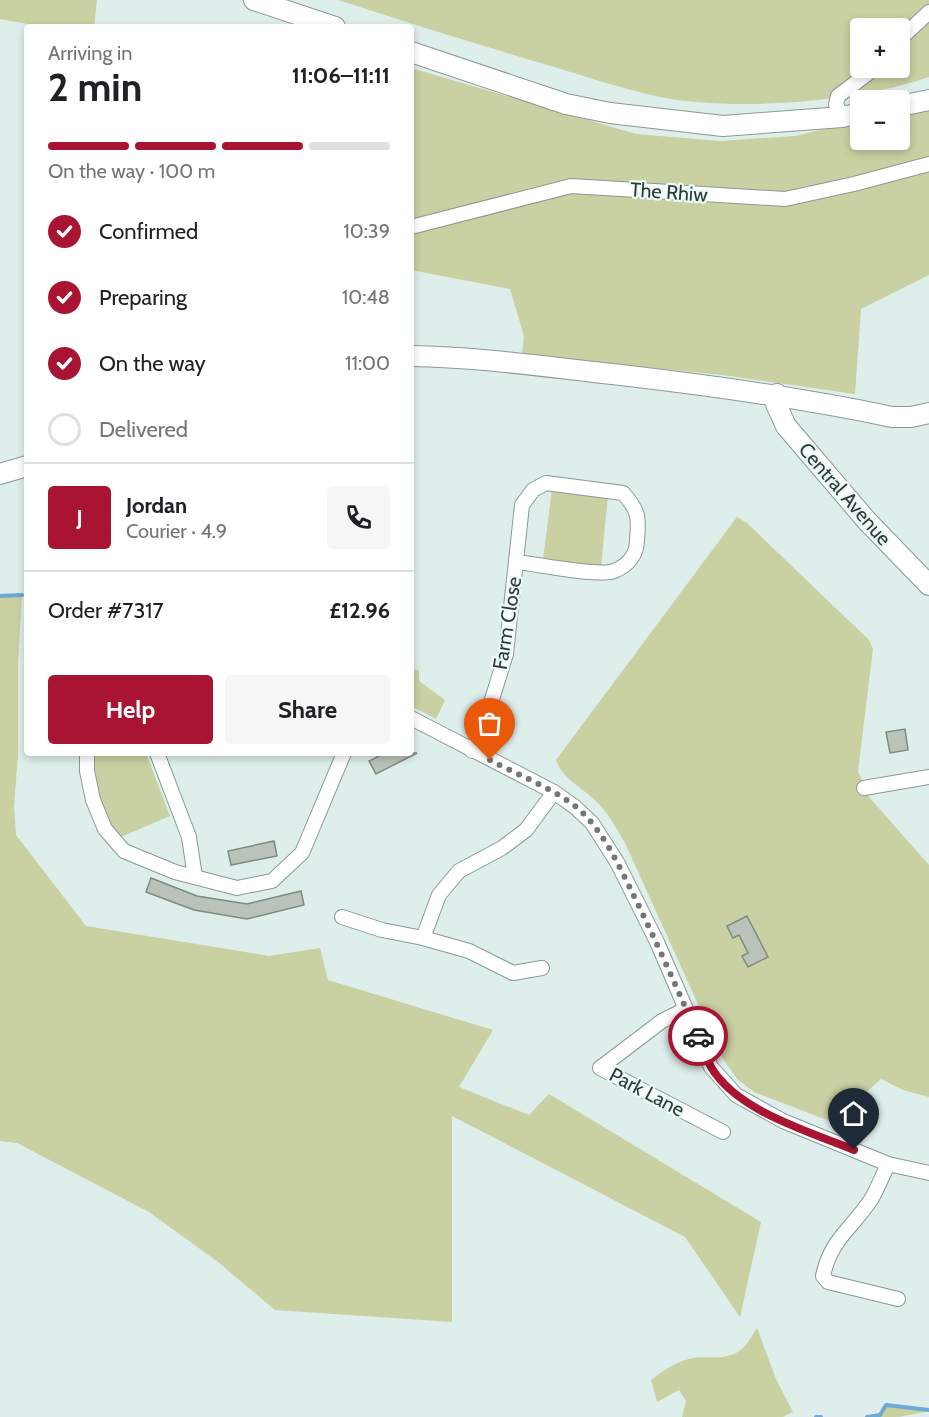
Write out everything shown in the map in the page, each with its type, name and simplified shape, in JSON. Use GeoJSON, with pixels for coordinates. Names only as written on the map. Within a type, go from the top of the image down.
{"type":"FeatureCollection","features":[{"type":"Feature","properties":{"kind":"street"},"geometry":{"type":"LineString","coordinates":[[254,0],[326,24]]}},
{"type":"Feature","properties":{"kind":"street"},"geometry":{"type":"LineString","coordinates":[[910,30],[929,12]]}},
{"type":"Feature","properties":{"kind":"street"},"geometry":{"type":"LineString","coordinates":[[414,53],[566,104],[610,113],[723,126],[850,115]]}},
{"type":"Feature","properties":{"kind":"street"},"geometry":{"type":"LineString","coordinates":[[850,114],[836,104],[838,96],[862,78]]}},
{"type":"Feature","properties":{"kind":"street"},"geometry":{"type":"LineString","coordinates":[[910,104],[929,100]]}},
{"type":"Feature","properties":{"kind":"street","name":"The Rhiw"},"geometry":{"type":"LineString","coordinates":[[414,226],[571,186],[785,199],[929,164]]}},
{"type":"Feature","properties":{"kind":"street"},"geometry":{"type":"LineString","coordinates":[[414,357],[525,364],[777,394],[892,417],[911,417],[929,413]]}},
{"type":"Feature","properties":{"kind":"street","name":"Central Avenue"},"geometry":{"type":"LineString","coordinates":[[777,394],[776,404],[786,426],[867,521],[929,585]]}},
{"type":"Feature","properties":{"kind":"street"},"geometry":{"type":"LineString","coordinates":[[0,474],[24,467]]}},
{"type":"Feature","properties":{"kind":"street","name":"Farm Close"},"geometry":{"type":"LineString","coordinates":[[472,751],[485,722],[506,654],[522,505],[533,490],[546,483],[623,493],[639,515],[637,552],[626,564],[612,572],[517,562]]}},
{"type":"Feature","properties":{"kind":"street"},"geometry":{"type":"LineString","coordinates":[[414,720],[554,792],[592,823],[617,862],[657,942],[711,1067],[736,1095],[783,1121],[888,1164],[929,1173]]}},
{"type":"Feature","properties":{"kind":"street"},"geometry":{"type":"LineString","coordinates":[[87,756],[87,771],[93,801],[105,830],[124,851],[175,872],[237,888],[272,880],[302,853],[343,756]]}},
{"type":"Feature","properties":{"kind":"street"},"geometry":{"type":"LineString","coordinates":[[158,756],[189,837],[195,877]]}},
{"type":"Feature","properties":{"kind":"street"},"geometry":{"type":"LineString","coordinates":[[864,788],[929,777]]}},
{"type":"Feature","properties":{"kind":"street"},"geometry":{"type":"LineString","coordinates":[[423,938],[439,895],[459,872],[502,848],[526,830],[554,792]]}},
{"type":"Feature","properties":{"kind":"street"},"geometry":{"type":"LineString","coordinates":[[342,917],[382,930],[423,938],[469,951],[513,973],[542,968]]}},
{"type":"Feature","properties":{"kind":"street","name":"Park Lane"},"geometry":{"type":"LineString","coordinates":[[686,1010],[662,1021],[600,1068],[723,1132]]}},
{"type":"Feature","properties":{"kind":"street"},"geometry":{"type":"LineString","coordinates":[[888,1164],[871,1199],[835,1243],[826,1260],[823,1276],[828,1282],[898,1299]]}},
{"type":"Feature","properties":{"kind":"green space"},"geometry":{"type":"Polygon","coordinates":[[[0,0],[97,0],[94,24],[28,24],[0,19],[0,0]]]}},
{"type":"Feature","properties":{"kind":"green space"},"geometry":{"type":"Polygon","coordinates":[[[338,0],[929,0],[929,77],[881,90],[850,90],[850,95],[796,102],[723,104],[660,97],[619,87],[338,0]]]}},
{"type":"Feature","properties":{"kind":"green space"},"geometry":{"type":"Polygon","coordinates":[[[414,69],[636,134],[719,141],[795,136],[850,123],[850,150],[910,150],[910,109],[929,104],[929,275],[861,309],[855,394],[722,375],[522,354],[524,336],[510,289],[414,271],[414,69]]]}},
{"type":"Feature","properties":{"kind":"green space"},"geometry":{"type":"Polygon","coordinates":[[[552,489],[608,496],[601,566],[543,560],[552,489]]]}},
{"type":"Feature","properties":{"kind":"green space"},"geometry":{"type":"Polygon","coordinates":[[[737,517],[747,523],[869,640],[873,649],[858,771],[869,797],[929,865],[929,1097],[903,1090],[881,1079],[832,1122],[754,1092],[737,1079],[722,1057],[625,843],[612,820],[595,800],[568,778],[556,760],[737,517]]]}},
{"type":"Feature","properties":{"kind":"green space"},"geometry":{"type":"Polygon","coordinates":[[[22,595],[18,664],[18,755],[14,806],[16,835],[86,926],[269,956],[320,948],[328,980],[493,1030],[459,1087],[529,1115],[549,1094],[761,1222],[740,1317],[685,1237],[452,1116],[452,1322],[275,1310],[218,1262],[149,1212],[17,1143],[0,1141],[0,596],[22,595]]]}},
{"type":"Feature","properties":{"kind":"green space"},"geometry":{"type":"Polygon","coordinates":[[[414,669],[419,670],[419,681],[445,700],[436,719],[414,708],[414,669]]]}},
{"type":"Feature","properties":{"kind":"green space"},"geometry":{"type":"Polygon","coordinates":[[[95,756],[147,756],[170,816],[121,837],[102,808],[96,778],[95,756]]]}},
{"type":"Feature","properties":{"kind":"green space"},"geometry":{"type":"Polygon","coordinates":[[[757,1328],[776,1379],[793,1412],[783,1417],[682,1417],[686,1401],[679,1390],[657,1402],[651,1380],[656,1376],[687,1359],[736,1353],[757,1328]]]}},
{"type":"Feature","properties":{"kind":"green space"},"geometry":{"type":"Polygon","coordinates":[[[886,1405],[929,1411],[899,1417],[867,1417],[880,1415],[886,1405]]]}},
{"type":"Feature","properties":{"kind":"building"},"geometry":{"type":"Polygon","coordinates":[[[905,729],[908,750],[890,753],[886,732],[905,729]]]}},
{"type":"Feature","properties":{"kind":"building"},"geometry":{"type":"Polygon","coordinates":[[[379,756],[411,756],[376,774],[369,761],[379,756]]]}},
{"type":"Feature","properties":{"kind":"building"},"geometry":{"type":"Polygon","coordinates":[[[274,841],[277,856],[231,865],[228,851],[274,841]]]}},
{"type":"Feature","properties":{"kind":"building"},"geometry":{"type":"Polygon","coordinates":[[[151,878],[197,896],[247,904],[301,891],[304,905],[247,919],[194,910],[146,892],[151,878]]]}},
{"type":"Feature","properties":{"kind":"building"},"geometry":{"type":"Polygon","coordinates":[[[747,916],[768,957],[748,967],[742,956],[748,953],[739,935],[733,938],[727,926],[747,916]]]}},
{"type":"Feature","properties":{"kind":"waterway"},"geometry":{"type":"LineString","coordinates":[[0,596],[22,595]]}},
{"type":"Feature","properties":{"kind":"waterway"},"geometry":{"type":"LineString","coordinates":[[867,1417],[880,1415],[886,1405],[929,1410]]}},
{"type":"Feature","properties":{"kind":"waterway"},"geometry":{"type":"LineString","coordinates":[[816,1417],[821,1417]]}},
{"type":"Feature","properties":{"kind":"way so far"},"geometry":{"type":"LineString","coordinates":[[490,760],[554,792],[592,823],[617,862],[657,942],[698,1036]]}},
{"type":"Feature","properties":{"kind":"route"},"geometry":{"type":"LineString","coordinates":[[698,1036],[711,1067],[736,1095],[783,1121],[854,1150]]}}]}
